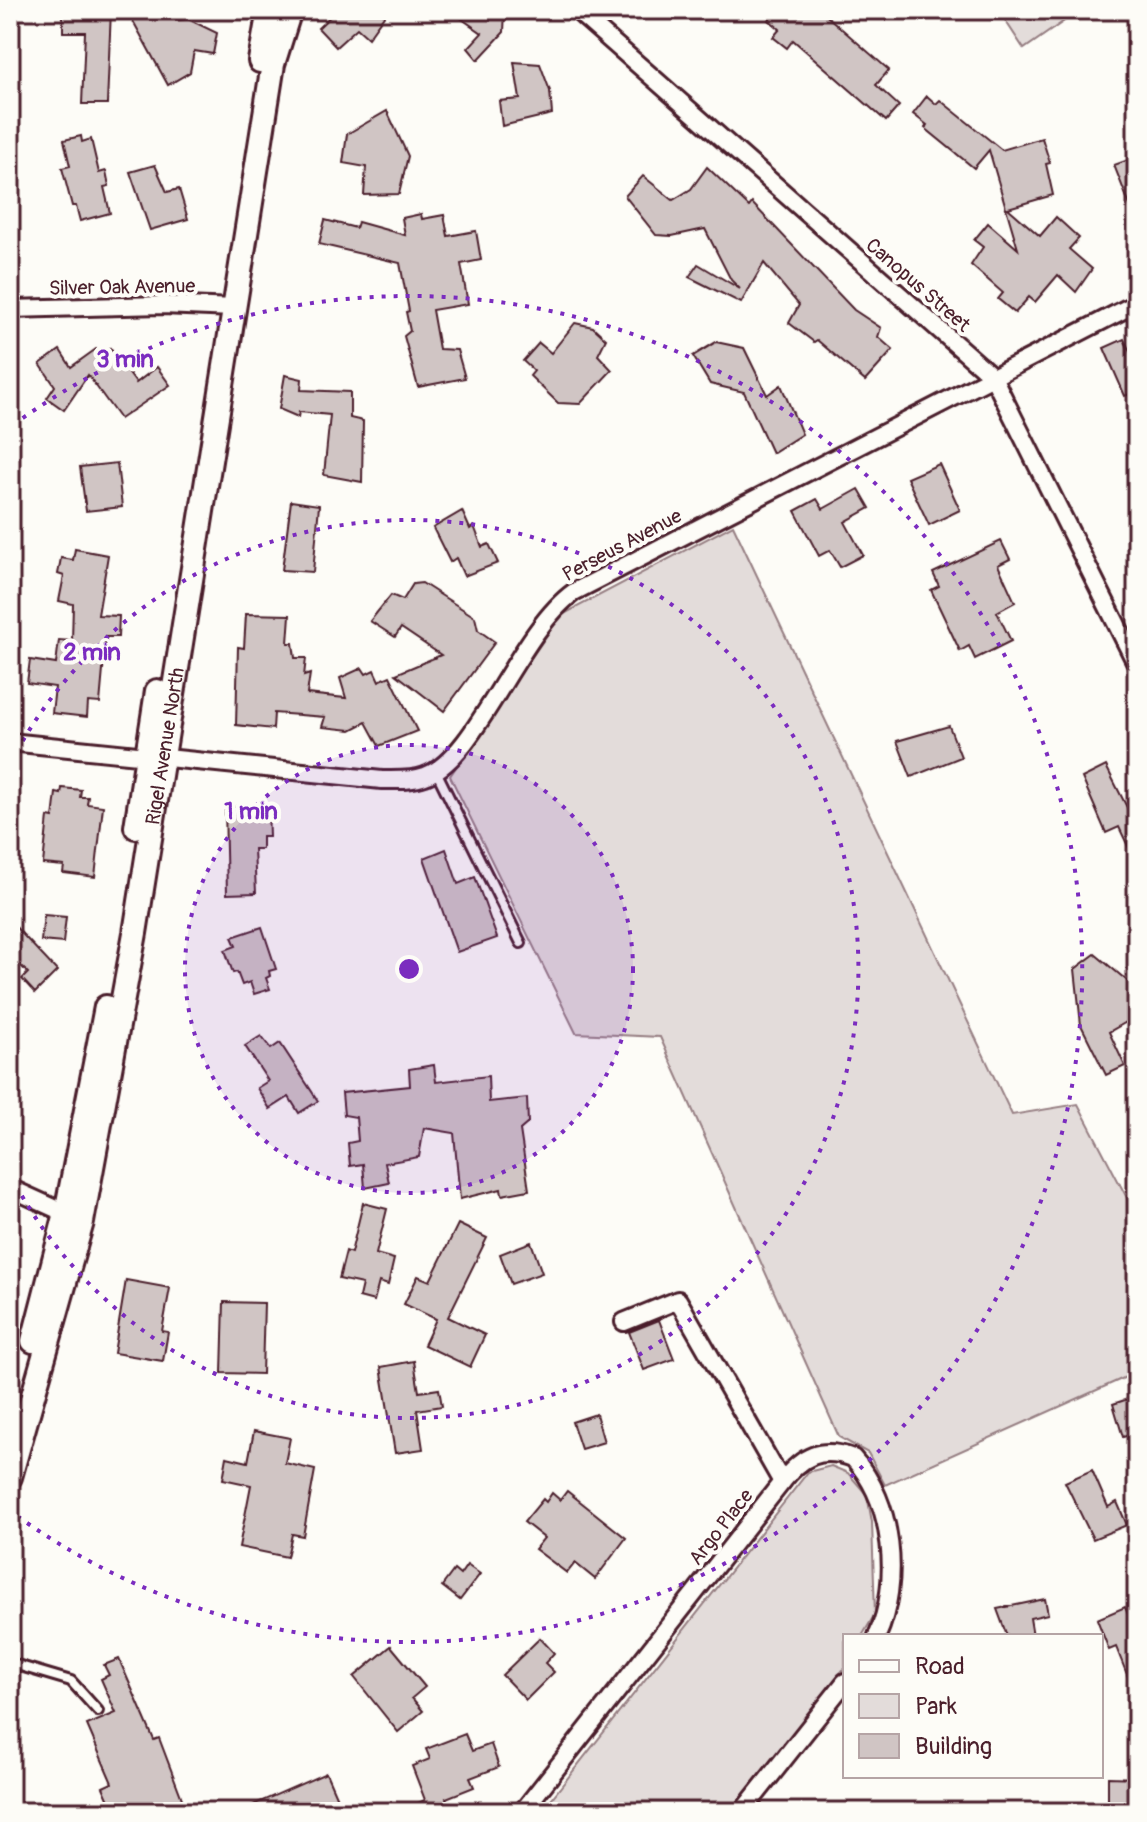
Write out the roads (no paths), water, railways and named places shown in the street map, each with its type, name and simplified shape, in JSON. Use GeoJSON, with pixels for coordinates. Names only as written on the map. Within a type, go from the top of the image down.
{"type":"FeatureCollection","features":[{"type":"Feature","properties":{"kind":"main road","name":"Rigel Avenue North"},"geometry":{"type":"LineString","coordinates":[[10,1477],[74,1218],[154,758],[227,307],[269,10]]}},
{"type":"Feature","properties":{"kind":"main road","name":"Rigel Avenue North"},"geometry":{"type":"LineString","coordinates":[[227,307],[273,64],[290,10]]}},
{"type":"Feature","properties":{"kind":"main road","name":"Rigel Avenue North"},"geometry":{"type":"LineString","coordinates":[[10,1431],[74,1218]]}},
{"type":"Feature","properties":{"kind":"street","name":"Canopus Street"},"geometry":{"type":"LineString","coordinates":[[576,10],[993,377],[1137,665]]}},
{"type":"Feature","properties":{"kind":"street","name":"Perseus Avenue"},"geometry":{"type":"LineString","coordinates":[[436,771],[458,751],[531,636],[565,599],[601,577],[1137,303]]}},
{"type":"Feature","properties":{"kind":"street","name":"Silver Oak Avenue"},"geometry":{"type":"LineString","coordinates":[[10,309],[227,307]]}},
{"type":"Feature","properties":{"kind":"street"},"geometry":{"type":"LineString","coordinates":[[10,742],[382,780],[423,777],[436,771]]}},
{"type":"Feature","properties":{"kind":"street"},"geometry":{"type":"LineString","coordinates":[[10,1188],[74,1218]]}},
{"type":"Feature","properties":{"kind":"street"},"geometry":{"type":"LineString","coordinates":[[624,1322],[678,1300],[782,1482]]}},
{"type":"Feature","properties":{"kind":"street","name":"Argo Place"},"geometry":{"type":"LineString","coordinates":[[522,1812],[782,1482],[811,1454],[827,1451],[853,1458],[864,1469],[878,1494],[886,1520],[888,1546],[886,1616],[878,1634]]}},
{"type":"Feature","properties":{"kind":"street"},"geometry":{"type":"LineString","coordinates":[[742,1812],[843,1685]]}},
{"type":"Feature","properties":{"kind":"lane"},"geometry":{"type":"LineString","coordinates":[[436,771],[521,943]]}},
{"type":"Feature","properties":{"kind":"lane"},"geometry":{"type":"LineString","coordinates":[[10,1663],[71,1681],[98,1711]]}}]}
